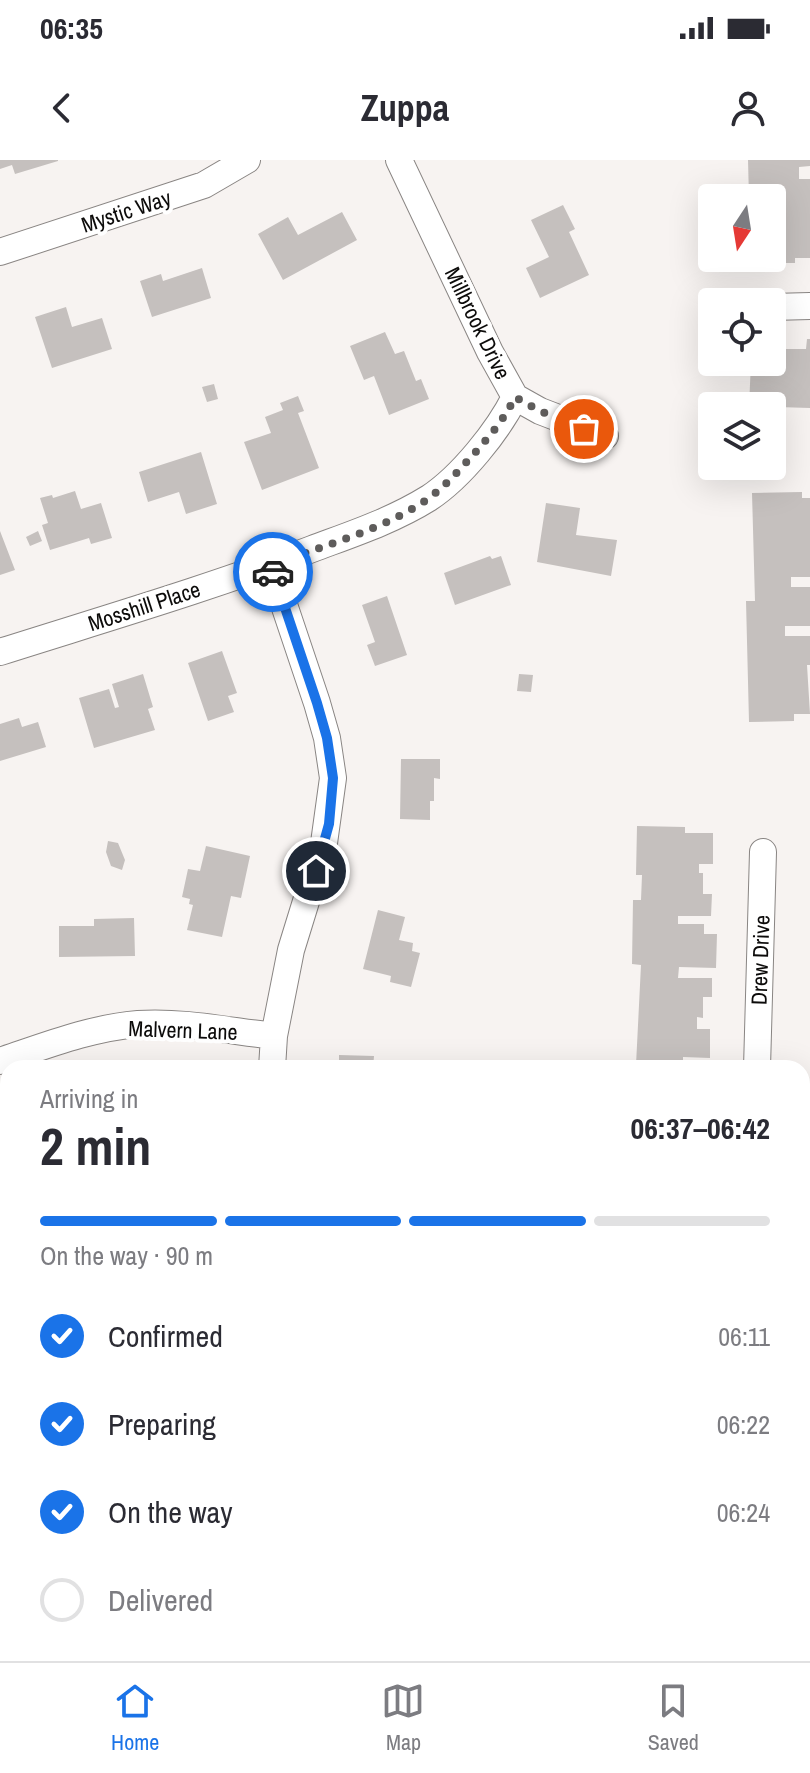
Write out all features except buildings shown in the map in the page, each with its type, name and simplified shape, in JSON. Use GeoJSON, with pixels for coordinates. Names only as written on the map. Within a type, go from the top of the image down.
{"type":"FeatureCollection","features":[{"type":"Feature","properties":{"kind":"street","name":"Mystic Way"},"geometry":{"type":"LineString","coordinates":[[0,252],[204,185],[247,160]]}},
{"type":"Feature","properties":{"kind":"street","name":"Millbrook Drive"},"geometry":{"type":"LineString","coordinates":[[399,160],[490,352],[515,397],[540,411],[605,436]]}},
{"type":"Feature","properties":{"kind":"street"},"geometry":{"type":"LineString","coordinates":[[786,307],[810,306]]}},
{"type":"Feature","properties":{"kind":"street","name":"Mosshill Place"},"geometry":{"type":"LineString","coordinates":[[0,652],[271,566],[400,514],[432,496],[491,435],[515,397]]}},
{"type":"Feature","properties":{"kind":"street"},"geometry":{"type":"LineString","coordinates":[[271,566],[317,703],[327,738],[333,778],[329,824],[291,950],[274,1036],[272,1060]]}},
{"type":"Feature","properties":{"kind":"street","name":"Drew Drive"},"geometry":{"type":"LineString","coordinates":[[757,1060],[763,852]]}},
{"type":"Feature","properties":{"kind":"street","name":"Malvern Lane"},"geometry":{"type":"LineString","coordinates":[[3,1060],[70,1037],[140,1024],[208,1027],[274,1036]]}},
{"type":"Feature","properties":{"kind":"way so far"},"geometry":{"type":"LineString","coordinates":[[273,572],[271,566],[353,535],[432,496],[491,435],[515,397],[584,429]]}},
{"type":"Feature","properties":{"kind":"route"},"geometry":{"type":"LineString","coordinates":[[273,572],[317,703],[327,738],[333,778],[329,824],[316,871]]}}]}
